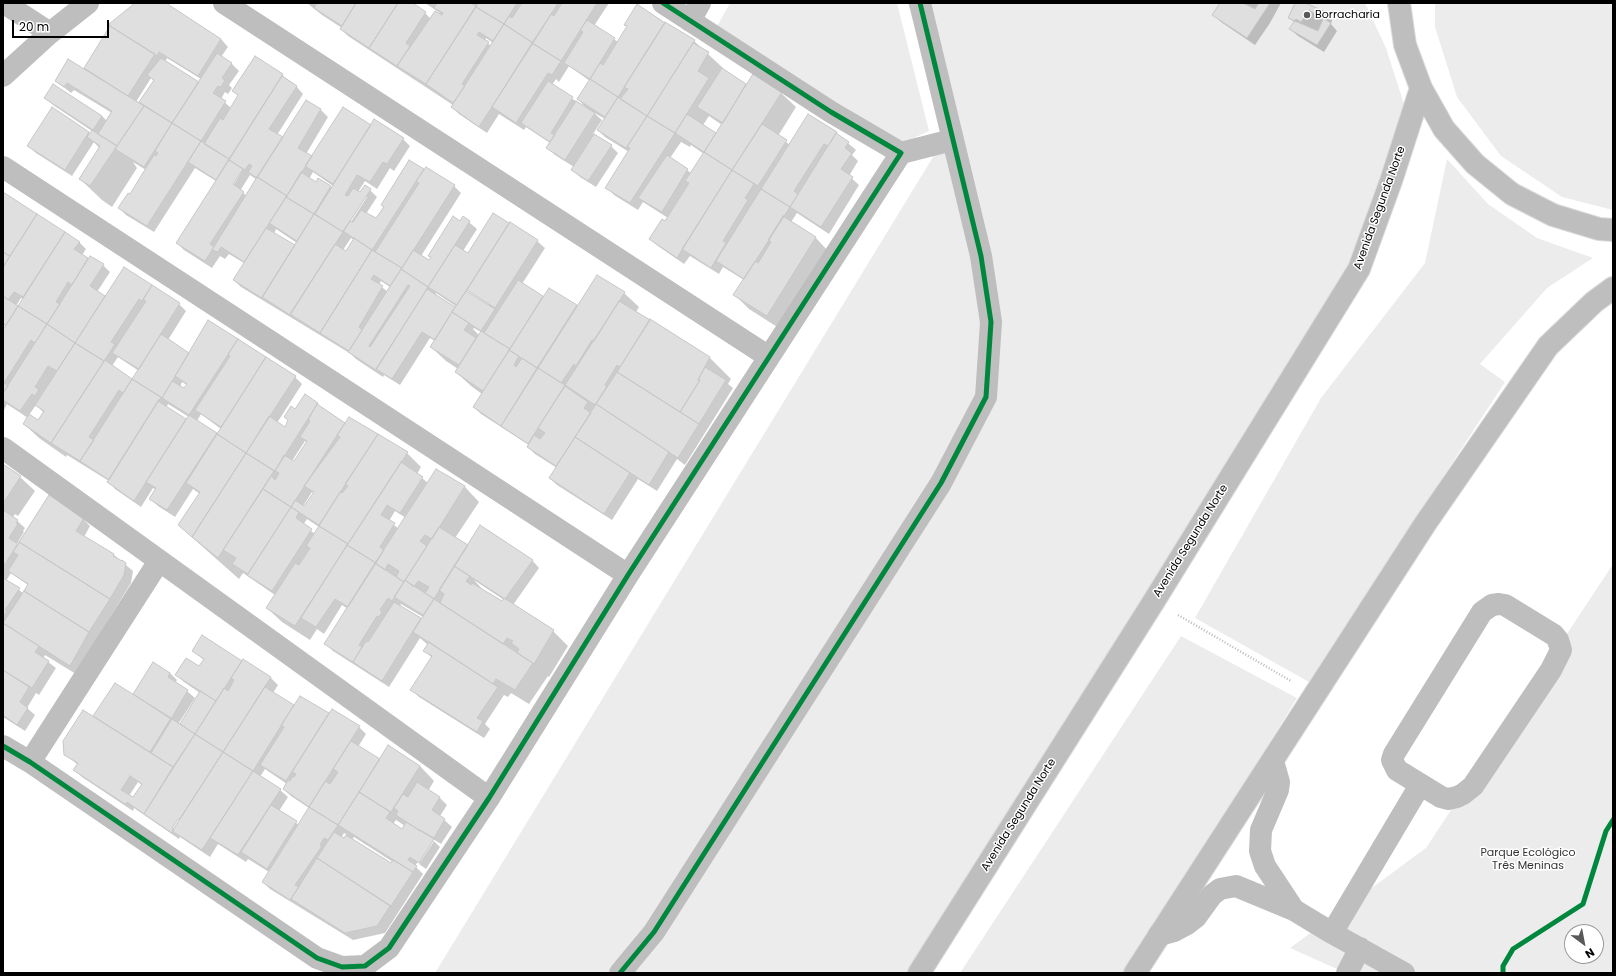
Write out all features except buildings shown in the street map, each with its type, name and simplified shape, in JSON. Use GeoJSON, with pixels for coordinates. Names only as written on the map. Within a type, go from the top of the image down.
{"type":"FeatureCollection","features":[{"type":"Feature","properties":{"kind":"street"},"geometry":{"type":"LineString","coordinates":[[4,3],[50,33]]}},
{"type":"Feature","properties":{"kind":"street"},"geometry":{"type":"LineString","coordinates":[[3,76],[50,33],[88,3]]}},
{"type":"Feature","properties":{"kind":"street"},"geometry":{"type":"LineString","coordinates":[[224,3],[769,357]]}},
{"type":"Feature","properties":{"kind":"street"},"geometry":{"type":"LineString","coordinates":[[663,3],[695,12],[831,112],[901,153]]}},
{"type":"Feature","properties":{"kind":"street"},"geometry":{"type":"LineString","coordinates":[[620,973],[654,932],[937,490],[986,397],[992,322],[981,256],[920,3]]}},
{"type":"Feature","properties":{"kind":"street"},"geometry":{"type":"LineString","coordinates":[[1399,3],[1405,45],[1421,88],[1444,129],[1475,164],[1512,194],[1554,215],[1599,229],[1613,230]]}},
{"type":"Feature","properties":{"kind":"street","name":"Avenida Segunda Norte"},"geometry":{"type":"LineString","coordinates":[[919,973],[1154,601],[1359,270],[1392,181],[1421,88]]}},
{"type":"Feature","properties":{"kind":"street"},"geometry":{"type":"LineString","coordinates":[[3,746],[30,762],[317,958],[343,970],[365,966],[389,948],[489,798],[628,575],[901,153],[952,140]]}},
{"type":"Feature","properties":{"kind":"street"},"geometry":{"type":"LineString","coordinates":[[3,167],[628,575]]}},
{"type":"Feature","properties":{"kind":"street"},"geometry":{"type":"LineString","coordinates":[[1135,973],[1425,524],[1548,346],[1594,302],[1613,288]]}},
{"type":"Feature","properties":{"kind":"street"},"geometry":{"type":"LineString","coordinates":[[3,448],[489,798]]}},
{"type":"Feature","properties":{"kind":"street"},"geometry":{"type":"LineString","coordinates":[[30,762],[159,561]]}},
{"type":"Feature","properties":{"kind":"street"},"geometry":{"type":"LineString","coordinates":[[1492,605],[1505,605],[1554,635],[1558,640],[1561,650],[1551,670],[1473,786],[1463,794],[1448,799],[1441,797],[1420,785],[1397,770],[1392,760],[1394,754],[1482,612],[1492,605]]}},
{"type":"Feature","properties":{"kind":"street"},"geometry":{"type":"LineString","coordinates":[[1273,761],[1280,782],[1262,830],[1260,851],[1265,866],[1294,910]]}},
{"type":"Feature","properties":{"kind":"street"},"geometry":{"type":"LineString","coordinates":[[1332,933],[1420,785]]}},
{"type":"Feature","properties":{"kind":"street"},"geometry":{"type":"LineString","coordinates":[[1159,935],[1174,931],[1187,924],[1196,917],[1212,895],[1220,889],[1236,886],[1294,910],[1404,973]]}},
{"type":"Feature","properties":{"kind":"street"},"geometry":{"type":"LineString","coordinates":[[1347,973],[1360,948]]}},
{"type":"Feature","properties":{"kind":"path"},"geometry":{"type":"LineString","coordinates":[[1154,601],[1315,696]]}},
{"type":"Feature","properties":{"kind":"green space"},"geometry":{"type":"Polygon","coordinates":[[[730,3],[897,3],[929,131],[888,150],[714,32],[730,3]]]}},
{"type":"Feature","properties":{"kind":"green space"},"geometry":{"type":"Polygon","coordinates":[[[908,3],[1365,3],[1386,48],[1404,104],[1354,283],[918,973],[435,973],[944,139],[908,3]]]}},
{"type":"Feature","properties":{"kind":"green space"},"geometry":{"type":"Polygon","coordinates":[[[1435,3],[1613,3],[1613,210],[1562,197],[1501,156],[1457,97],[1435,27],[1435,3]]]}},
{"type":"Feature","properties":{"kind":"green space"},"geometry":{"type":"Polygon","coordinates":[[[1447,159],[1488,204],[1537,238],[1593,258],[1547,288],[1480,364],[1505,382],[1309,682],[1195,618],[1321,398],[1425,263],[1447,159]]]}},
{"type":"Feature","properties":{"kind":"green space","name":"Parque Ecológico Três Meninas"},"geometry":{"type":"Polygon","coordinates":[[[1613,564],[1613,973],[1346,973],[1290,948],[1426,848],[1613,564]]]}},
{"type":"Feature","properties":{"kind":"green space"},"geometry":{"type":"Polygon","coordinates":[[[1181,636],[1297,698],[1128,973],[960,973],[1181,636]]]}},
{"type":"Feature","properties":{"kind":"cycle path"},"geometry":{"type":"LineString","coordinates":[[3,746],[30,762],[317,958],[342,967],[365,966],[389,948],[489,798],[628,575],[901,153],[831,112],[663,3]]}},
{"type":"Feature","properties":{"kind":"cycle path"},"geometry":{"type":"LineString","coordinates":[[620,973],[654,932],[941,483],[986,397],[991,322],[981,256],[920,3]]}},
{"type":"Feature","properties":{"kind":"cycle path"},"geometry":{"type":"LineString","coordinates":[[1503,973],[1503,966],[1513,949],[1583,904],[1606,831],[1613,820]]}},
{"type":"Feature","properties":{"kind":"place","name":"Borracharia"},"geometry":{"type":"Point","coordinates":[1307,15]}}]}
